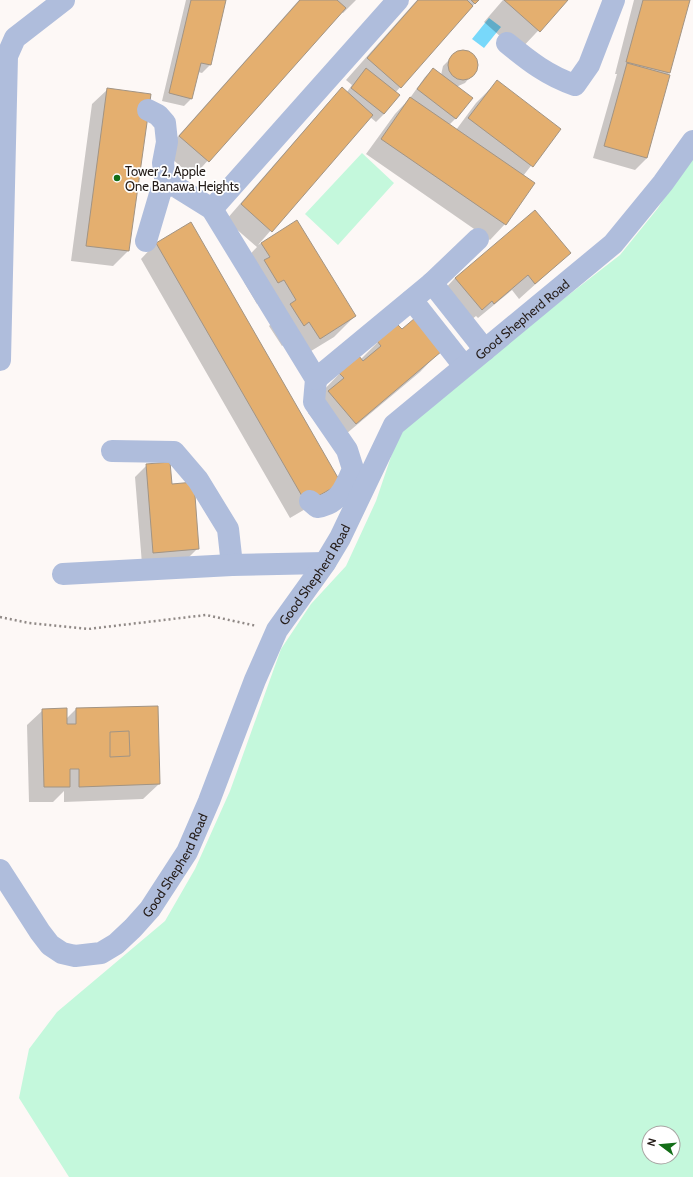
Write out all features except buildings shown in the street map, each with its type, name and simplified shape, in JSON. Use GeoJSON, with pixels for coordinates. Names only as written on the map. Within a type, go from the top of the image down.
{"type":"FeatureCollection","features":[{"type":"Feature","properties":{"kind":"street"},"geometry":{"type":"LineString","coordinates":[[0,360],[7,56],[15,38],[64,0]]}},
{"type":"Feature","properties":{"kind":"street"},"geometry":{"type":"LineString","coordinates":[[212,209],[398,0]]}},
{"type":"Feature","properties":{"kind":"street"},"geometry":{"type":"LineString","coordinates":[[507,43],[534,66],[556,79],[575,85],[589,65],[614,0]]}},
{"type":"Feature","properties":{"kind":"street"},"geometry":{"type":"LineString","coordinates":[[148,110],[158,115],[166,122],[167,142],[163,163],[166,185]]}},
{"type":"Feature","properties":{"kind":"street","name":"Good Shepherd Road"},"geometry":{"type":"LineString","coordinates":[[0,870],[40,932],[50,945],[62,953],[75,956],[101,953],[116,944],[150,909],[187,852],[209,801],[255,680],[277,630],[325,564],[353,513],[379,453],[394,425],[613,244],[663,183],[693,141]]}},
{"type":"Feature","properties":{"kind":"street"},"geometry":{"type":"LineString","coordinates":[[146,240],[162,187],[166,185],[175,186],[212,209],[316,380],[314,402],[347,450],[353,469],[343,491],[328,506],[317,507],[310,501]]}},
{"type":"Feature","properties":{"kind":"street"},"geometry":{"type":"LineString","coordinates":[[316,380],[432,283],[478,239]]}},
{"type":"Feature","properties":{"kind":"street"},"geometry":{"type":"LineString","coordinates":[[432,283],[485,350]]}},
{"type":"Feature","properties":{"kind":"street"},"geometry":{"type":"LineString","coordinates":[[412,300],[464,366]]}},
{"type":"Feature","properties":{"kind":"street"},"geometry":{"type":"LineString","coordinates":[[112,451],[174,452],[198,480],[228,529],[232,565]]}},
{"type":"Feature","properties":{"kind":"street"},"geometry":{"type":"LineString","coordinates":[[62,574],[232,565],[325,564]]}},
{"type":"Feature","properties":{"kind":"path"},"geometry":{"type":"LineString","coordinates":[[0,617],[29,623],[88,629],[206,616],[277,630]]}},
{"type":"Feature","properties":{"kind":"green space"},"geometry":{"type":"Polygon","coordinates":[[[693,151],[693,1177],[69,1177],[19,1098],[29,1049],[57,1012],[165,921],[195,869],[230,791],[281,649],[311,604],[346,566],[376,501],[397,439],[409,419],[620,255],[658,208],[693,151]]]}},
{"type":"Feature","properties":{"kind":"green space"},"geometry":{"type":"Polygon","coordinates":[[[362,153],[394,183],[338,245],[305,214],[362,153]]]}},
{"type":"Feature","properties":{"kind":"water"},"geometry":{"type":"Polygon","coordinates":[[[489,18],[501,27],[484,48],[472,39],[489,18]]]}},
{"type":"Feature","properties":{"kind":"place","name":"Tower 2, Apple One Banawa Heights"},"geometry":{"type":"Point","coordinates":[117,178]}}]}
